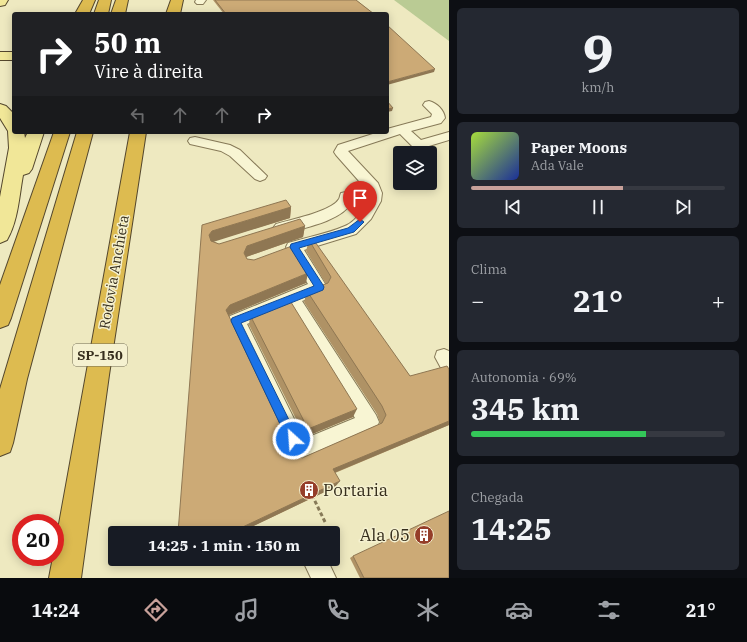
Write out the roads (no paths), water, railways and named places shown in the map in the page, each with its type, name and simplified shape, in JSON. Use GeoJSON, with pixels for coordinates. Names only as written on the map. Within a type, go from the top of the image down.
{"type":"FeatureCollection","features":[{"type":"Feature","properties":{"kind":"highway"},"geometry":{"type":"LineString","coordinates":[[83,12],[89,0]]}},
{"type":"Feature","properties":{"kind":"highway"},"geometry":{"type":"LineString","coordinates":[[102,12],[105,0]]}},
{"type":"Feature","properties":{"kind":"highway"},"geometry":{"type":"LineString","coordinates":[[119,12],[122,0]]}},
{"type":"Feature","properties":{"kind":"highway"},"geometry":{"type":"LineString","coordinates":[[174,12],[177,0]]}},
{"type":"Feature","properties":{"kind":"highway"},"geometry":{"type":"LineString","coordinates":[[0,318],[61,134]]}},
{"type":"Feature","properties":{"kind":"highway"},"geometry":{"type":"LineString","coordinates":[[0,443],[15,379],[84,134]]}},
{"type":"Feature","properties":{"kind":"highway","name":"Rodovia Anchieta"},"geometry":{"type":"LineString","coordinates":[[65,578],[97,375],[138,134]]}},
{"type":"Feature","properties":{"kind":"main road"},"geometry":{"type":"LineString","coordinates":[[0,56],[12,56]]}},
{"type":"Feature","properties":{"kind":"main road"},"geometry":{"type":"LineString","coordinates":[[0,110],[8,117],[12,124]]}},
{"type":"Feature","properties":{"kind":"main road"},"geometry":{"type":"LineString","coordinates":[[2,228],[17,158],[18,148],[16,134]]}},
{"type":"Feature","properties":{"kind":"main road"},"geometry":{"type":"LineString","coordinates":[[2,228],[35,134]]}},
{"type":"Feature","properties":{"kind":"lane"},"geometry":{"type":"LineString","coordinates":[[389,133],[439,118],[438,113],[429,105]]}},
{"type":"Feature","properties":{"kind":"lane"},"geometry":{"type":"LineString","coordinates":[[402,129],[419,145],[449,136]]}},
{"type":"Feature","properties":{"kind":"lane"},"geometry":{"type":"LineString","coordinates":[[291,298],[369,422],[299,452],[236,321],[291,298],[320,287],[287,249],[351,230],[356,227],[375,198],[375,193],[373,187],[342,152],[343,148],[386,134]]}},
{"type":"Feature","properties":{"kind":"lane"},"geometry":{"type":"LineString","coordinates":[[195,141],[225,148],[235,153],[260,176]]}},
{"type":"Feature","properties":{"kind":"lane"},"geometry":{"type":"LineString","coordinates":[[270,232],[305,222],[336,209],[346,201],[346,197]]}},
{"type":"Feature","properties":{"kind":"lane"},"geometry":{"type":"LineString","coordinates":[[318,566],[324,578]]}},
{"type":"Feature","properties":{"kind":"place","name":"Portaria"},"geometry":{"type":"Point","coordinates":[309,490]}},
{"type":"Feature","properties":{"kind":"place","name":"Ala 05"},"geometry":{"type":"Point","coordinates":[424,535]}}]}
